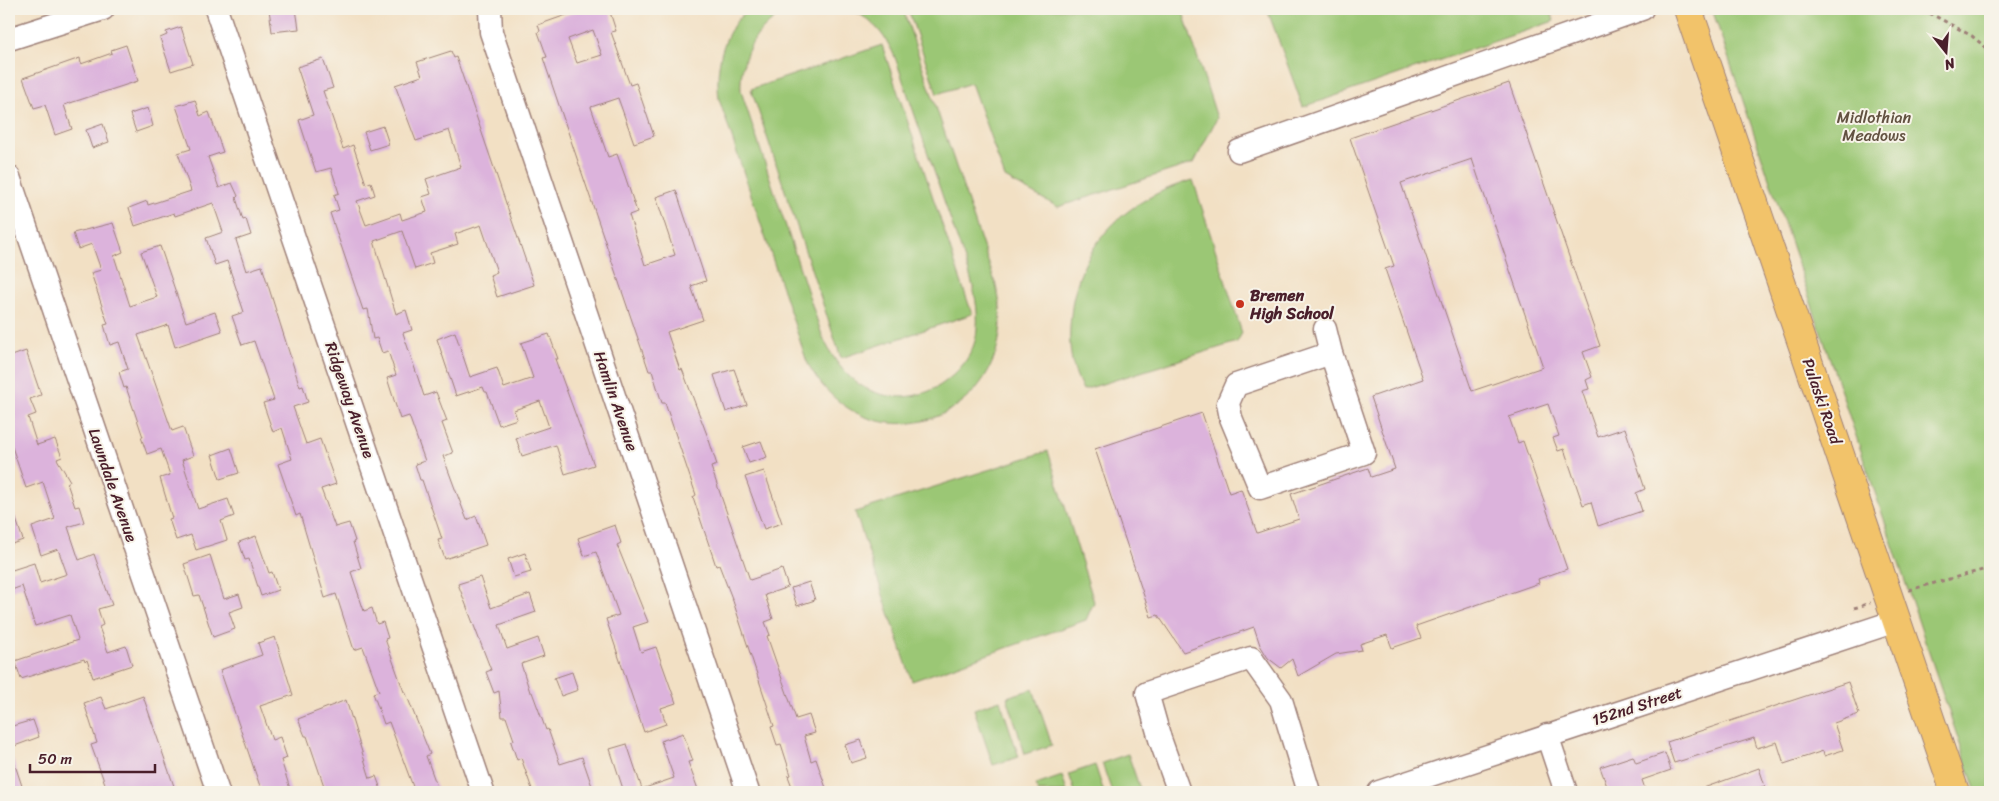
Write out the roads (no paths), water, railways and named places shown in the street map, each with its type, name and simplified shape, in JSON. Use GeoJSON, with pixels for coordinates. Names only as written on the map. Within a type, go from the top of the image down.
{"type":"FeatureCollection","features":[{"type":"Feature","properties":{"kind":"main road","name":"Pulaski Road"},"geometry":{"type":"LineString","coordinates":[[1688,9],[1955,792]]}},
{"type":"Feature","properties":{"kind":"street"},"geometry":{"type":"LineString","coordinates":[[9,40],[102,9]]}},
{"type":"Feature","properties":{"kind":"street","name":"Ridgeway Avenue"},"geometry":{"type":"LineString","coordinates":[[216,9],[483,792]]}},
{"type":"Feature","properties":{"kind":"street","name":"Hamlin Avenue"},"geometry":{"type":"LineString","coordinates":[[490,9],[491,32],[748,792]]}},
{"type":"Feature","properties":{"kind":"street"},"geometry":{"type":"LineString","coordinates":[[1239,151],[1588,18],[1642,9]]}},
{"type":"Feature","properties":{"kind":"street","name":"Lawndale Avenue"},"geometry":{"type":"LineString","coordinates":[[9,177],[218,792]]}},
{"type":"Feature","properties":{"kind":"street"},"geometry":{"type":"LineString","coordinates":[[1325,329],[1331,354],[1364,453],[1260,488],[1231,418],[1228,403],[1236,385],[1331,354]]}},
{"type":"Feature","properties":{"kind":"street","name":"152nd Street"},"geometry":{"type":"LineString","coordinates":[[1379,792],[1896,620]]}},
{"type":"Feature","properties":{"kind":"street"},"geometry":{"type":"LineString","coordinates":[[1179,792],[1160,739],[1147,693],[1251,658],[1281,700],[1309,792]]}},
{"type":"Feature","properties":{"kind":"street"},"geometry":{"type":"LineString","coordinates":[[1548,735],[1566,792]]}},
{"type":"Feature","properties":{"kind":"place","name":"Bremen High School"},"geometry":{"type":"Point","coordinates":[1240,304]}},
{"type":"Feature","properties":{"kind":"park label","name":"Midlothian Meadows"},"geometry":{"type":"Point","coordinates":[1874,126]}}]}
